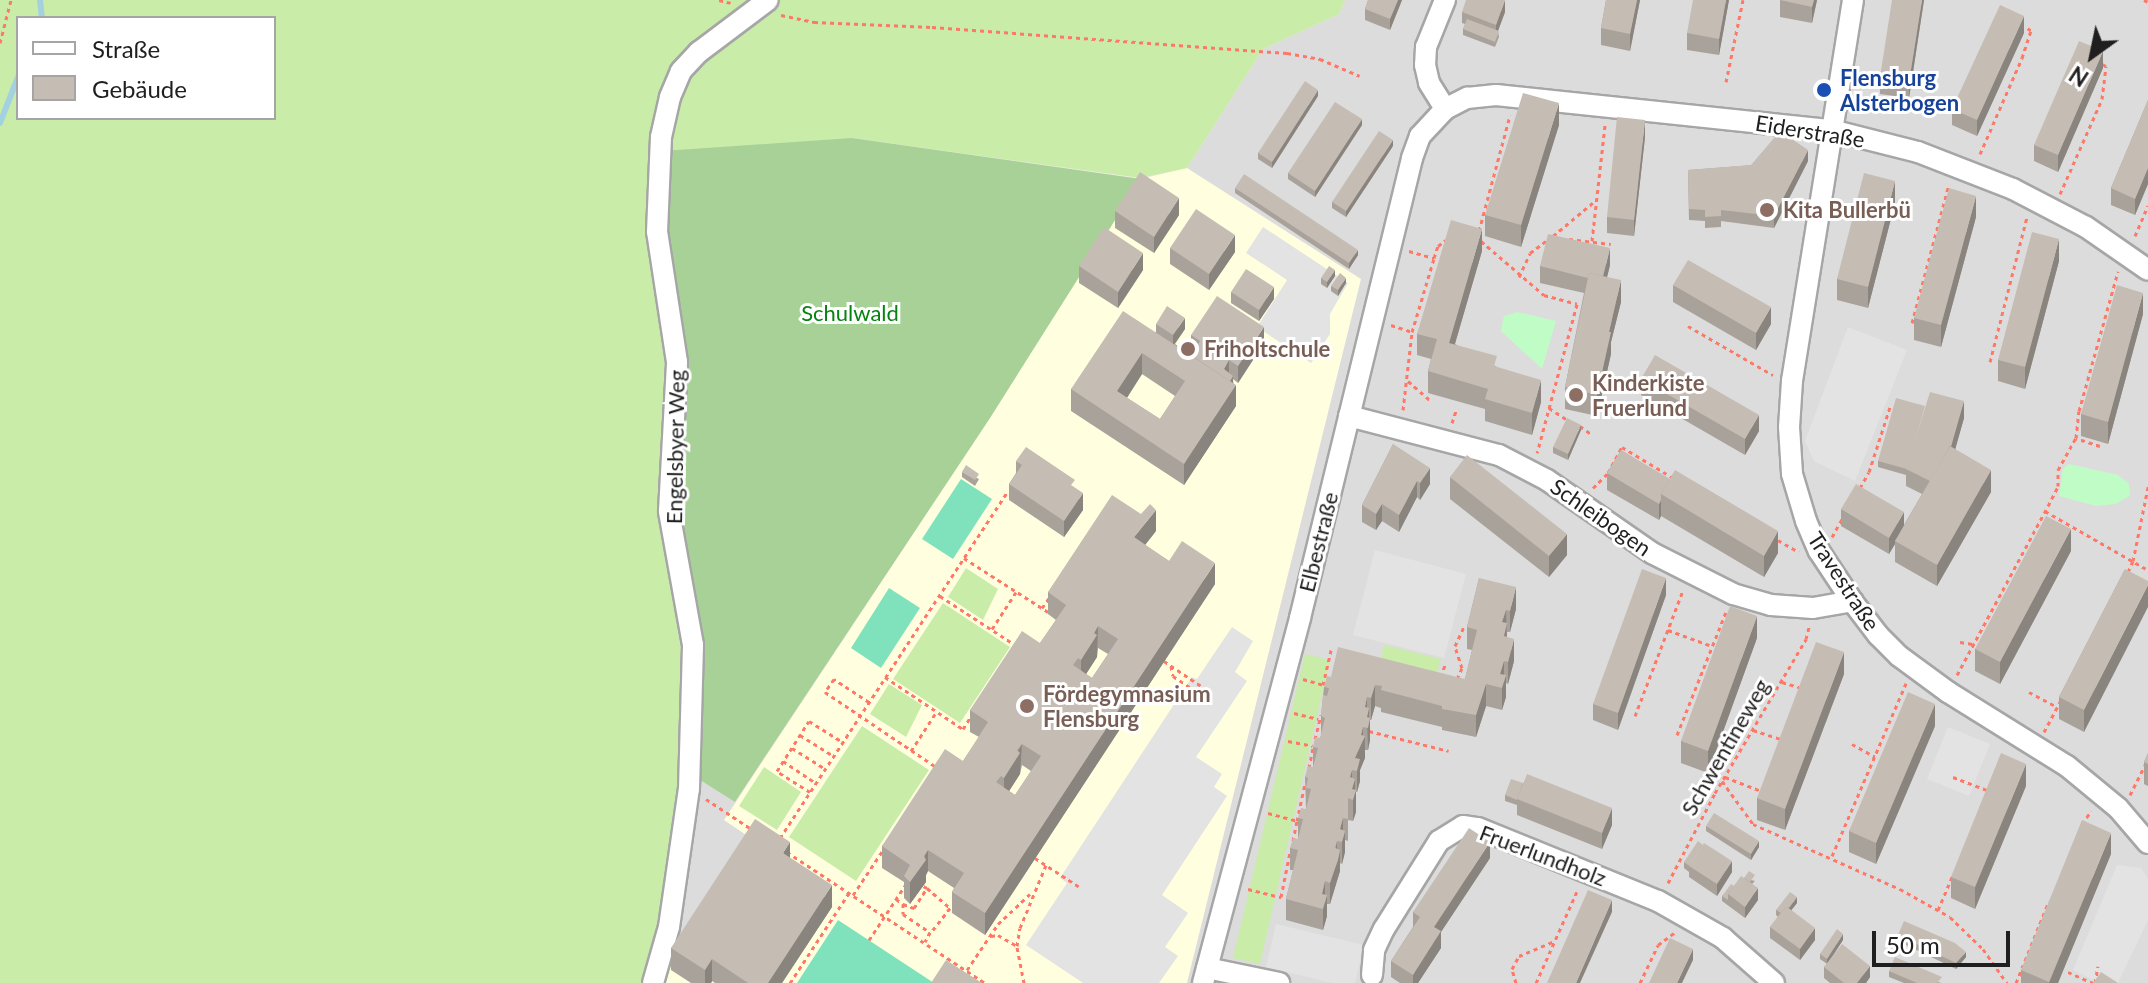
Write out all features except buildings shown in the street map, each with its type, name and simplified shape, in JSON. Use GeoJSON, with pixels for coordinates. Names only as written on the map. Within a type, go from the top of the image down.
{"type":"FeatureCollection","features":[{"type":"Feature","properties":{"kind":"street"},"geometry":{"type":"LineString","coordinates":[[1445,0],[1426,47],[1425,65],[1429,83],[1445,109]]}},
{"type":"Feature","properties":{"kind":"street","name":"Travestraße"},"geometry":{"type":"LineString","coordinates":[[1853,0],[1792,381],[1789,427],[1792,474],[1819,551],[1878,635],[1916,671],[2037,745],[2102,794],[2148,843]]}},
{"type":"Feature","properties":{"kind":"street","name":"Engelsbyer Weg"},"geometry":{"type":"LineString","coordinates":[[653,983],[669,927],[689,789],[693,645],[669,511],[677,362],[657,232],[656,191],[661,137],[670,97],[681,71],[699,52],[761,5]]}},
{"type":"Feature","properties":{"kind":"street","name":"Eiderstraße"},"geometry":{"type":"LineString","coordinates":[[1445,109],[1467,98],[1515,96],[1831,130],[1963,169],[2032,198],[2127,254],[2148,270]]}},
{"type":"Feature","properties":{"kind":"street","name":"Elbestraße"},"geometry":{"type":"LineString","coordinates":[[1205,976],[1285,675],[1412,158],[1420,136],[1445,109]]}},
{"type":"Feature","properties":{"kind":"street","name":"Schleibogen"},"geometry":{"type":"LineString","coordinates":[[1349,416],[1478,447],[1532,470],[1689,575],[1733,594],[1771,605],[1813,608],[1852,601]]}},
{"type":"Feature","properties":{"kind":"street","name":"Fruerlundholz"},"geometry":{"type":"LineString","coordinates":[[1372,975],[1374,950],[1384,929],[1439,841],[1450,831],[1463,826],[1478,828],[1658,901],[1723,938],[1774,983]]}},
{"type":"Feature","properties":{"kind":"street"},"geometry":{"type":"LineString","coordinates":[[1205,976],[1279,983]]}},
{"type":"Feature","properties":{"kind":"path"},"geometry":{"type":"LineString","coordinates":[[0,43],[11,0]]}},
{"type":"Feature","properties":{"kind":"path"},"geometry":{"type":"LineString","coordinates":[[1726,82],[1743,0]]}},
{"type":"Feature","properties":{"kind":"path"},"geometry":{"type":"LineString","coordinates":[[761,5],[814,22],[932,27],[1287,53],[1320,59],[1360,76]]}},
{"type":"Feature","properties":{"kind":"path"},"geometry":{"type":"LineString","coordinates":[[1912,323],[1963,169],[2031,30],[2018,24]]}},
{"type":"Feature","properties":{"kind":"path"},"geometry":{"type":"LineString","coordinates":[[2054,209],[2102,99],[2106,66],[2096,61]]}},
{"type":"Feature","properties":{"kind":"path"},"geometry":{"type":"LineString","coordinates":[[1515,96],[1477,239],[1544,295],[1577,304],[1532,470]]}},
{"type":"Feature","properties":{"kind":"path"},"geometry":{"type":"LineString","coordinates":[[1592,241],[1607,105]]}},
{"type":"Feature","properties":{"kind":"path"},"geometry":{"type":"LineString","coordinates":[[1990,362],[2032,198]]}},
{"type":"Feature","properties":{"kind":"path"},"geometry":{"type":"LineString","coordinates":[[1519,277],[1524,264],[1539,244],[1597,199]]}},
{"type":"Feature","properties":{"kind":"path"},"geometry":{"type":"LineString","coordinates":[[1948,692],[2058,486],[2058,470],[2076,438],[2118,272],[2148,206]]}},
{"type":"Feature","properties":{"kind":"path"},"geometry":{"type":"LineString","coordinates":[[1550,238],[1611,244]]}},
{"type":"Feature","properties":{"kind":"path"},"geometry":{"type":"LineString","coordinates":[[1401,428],[1412,332],[1438,246],[1449,239]]}},
{"type":"Feature","properties":{"kind":"path"},"geometry":{"type":"LineString","coordinates":[[1390,246],[1434,258]]}},
{"type":"Feature","properties":{"kind":"path"},"geometry":{"type":"LineString","coordinates":[[1511,270],[1524,264]]}},
{"type":"Feature","properties":{"kind":"path"},"geometry":{"type":"LineString","coordinates":[[1688,326],[1776,377],[1792,381]]}},
{"type":"Feature","properties":{"kind":"path"},"geometry":{"type":"LineString","coordinates":[[1408,381],[1430,400]]}},
{"type":"Feature","properties":{"kind":"path"},"geometry":{"type":"LineString","coordinates":[[1854,498],[1869,472],[1890,407]]}},
{"type":"Feature","properties":{"kind":"path"},"geometry":{"type":"LineString","coordinates":[[1549,408],[1591,434]]}},
{"type":"Feature","properties":{"kind":"path"},"geometry":{"type":"LineString","coordinates":[[2080,418],[2086,420]]}},
{"type":"Feature","properties":{"kind":"path"},"geometry":{"type":"LineString","coordinates":[[2076,438],[2100,446]]}},
{"type":"Feature","properties":{"kind":"path"},"geometry":{"type":"LineString","coordinates":[[1578,502],[1608,473],[1622,447],[1676,479]]}},
{"type":"Feature","properties":{"kind":"path"},"geometry":{"type":"LineString","coordinates":[[2123,582],[2133,561],[2148,487]]}},
{"type":"Feature","properties":{"kind":"path"},"geometry":{"type":"LineString","coordinates":[[985,983],[776,845],[1008,491]]}},
{"type":"Feature","properties":{"kind":"path"},"geometry":{"type":"LineString","coordinates":[[1771,536],[1798,552],[1819,551],[1831,538],[1846,511]]}},
{"type":"Feature","properties":{"kind":"path"},"geometry":{"type":"LineString","coordinates":[[2045,511],[2148,570]]}},
{"type":"Feature","properties":{"kind":"path"},"geometry":{"type":"LineString","coordinates":[[964,558],[1049,612]]}},
{"type":"Feature","properties":{"kind":"path"},"geometry":{"type":"LineString","coordinates":[[1635,716],[1689,575]]}},
{"type":"Feature","properties":{"kind":"path"},"geometry":{"type":"LineString","coordinates":[[992,629],[1016,592]]}},
{"type":"Feature","properties":{"kind":"path"},"geometry":{"type":"LineString","coordinates":[[1677,735],[1733,594]]}},
{"type":"Feature","properties":{"kind":"path"},"geometry":{"type":"LineString","coordinates":[[939,595],[1017,646]]}},
{"type":"Feature","properties":{"kind":"path"},"geometry":{"type":"LineString","coordinates":[[1042,608],[1050,595]]}},
{"type":"Feature","properties":{"kind":"path","name":"Schwentineweg"},"geometry":{"type":"LineString","coordinates":[[1658,901],[1724,779],[1806,639],[1813,608]]}},
{"type":"Feature","properties":{"kind":"path"},"geometry":{"type":"LineString","coordinates":[[1445,665],[1440,680],[1451,682],[1462,674],[1455,646],[1465,625]]}},
{"type":"Feature","properties":{"kind":"path"},"geometry":{"type":"LineString","coordinates":[[1668,630],[1712,646]]}},
{"type":"Feature","properties":{"kind":"path"},"geometry":{"type":"LineString","coordinates":[[1960,642],[1973,644]]}},
{"type":"Feature","properties":{"kind":"path"},"geometry":{"type":"LineString","coordinates":[[1323,685],[1331,650]]}},
{"type":"Feature","properties":{"kind":"path"},"geometry":{"type":"LineString","coordinates":[[1164,661],[1210,692]]}},
{"type":"Feature","properties":{"kind":"path"},"geometry":{"type":"LineString","coordinates":[[1171,666],[1173,676],[1206,698]]}},
{"type":"Feature","properties":{"kind":"path"},"geometry":{"type":"LineString","coordinates":[[1831,858],[1906,682],[1916,671]]}},
{"type":"Feature","properties":{"kind":"path"},"geometry":{"type":"LineString","coordinates":[[1285,675],[1328,686],[1325,697]]}},
{"type":"Feature","properties":{"kind":"path"},"geometry":{"type":"LineString","coordinates":[[885,677],[963,729],[979,705]]}},
{"type":"Feature","properties":{"kind":"path"},"geometry":{"type":"LineString","coordinates":[[869,702],[834,679],[825,692],[944,773]]}},
{"type":"Feature","properties":{"kind":"path"},"geometry":{"type":"LineString","coordinates":[[1781,681],[1802,689]]}},
{"type":"Feature","properties":{"kind":"path"},"geometry":{"type":"LineString","coordinates":[[2029,692],[2057,707]]}},
{"type":"Feature","properties":{"kind":"path"},"geometry":{"type":"LineString","coordinates":[[2037,745],[2064,694]]}},
{"type":"Feature","properties":{"kind":"path"},"geometry":{"type":"LineString","coordinates":[[1276,708],[1321,720]]}},
{"type":"Feature","properties":{"kind":"path"},"geometry":{"type":"LineString","coordinates":[[1229,885],[1281,897],[1323,708]]}},
{"type":"Feature","properties":{"kind":"path"},"geometry":{"type":"LineString","coordinates":[[911,751],[937,711]]}},
{"type":"Feature","properties":{"kind":"path"},"geometry":{"type":"LineString","coordinates":[[810,792],[777,771],[809,721],[843,742]]}},
{"type":"Feature","properties":{"kind":"path"},"geometry":{"type":"LineString","coordinates":[[1753,730],[1783,740]]}},
{"type":"Feature","properties":{"kind":"path"},"geometry":{"type":"LineString","coordinates":[[1369,731],[1449,751]]}},
{"type":"Feature","properties":{"kind":"path"},"geometry":{"type":"LineString","coordinates":[[800,735],[834,756]]}},
{"type":"Feature","properties":{"kind":"path"},"geometry":{"type":"LineString","coordinates":[[1268,736],[1313,748]]}},
{"type":"Feature","properties":{"kind":"path"},"geometry":{"type":"LineString","coordinates":[[1852,744],[1875,757]]}},
{"type":"Feature","properties":{"kind":"path"},"geometry":{"type":"LineString","coordinates":[[792,748],[825,769]]}},
{"type":"Feature","properties":{"kind":"path"},"geometry":{"type":"LineString","coordinates":[[2118,808],[2129,796],[2148,759]]}},
{"type":"Feature","properties":{"kind":"path"},"geometry":{"type":"LineString","coordinates":[[783,761],[816,783]]}},
{"type":"Feature","properties":{"kind":"path"},"geometry":{"type":"LineString","coordinates":[[1953,777],[1987,790],[1982,802]]}},
{"type":"Feature","properties":{"kind":"path"},"geometry":{"type":"LineString","coordinates":[[1724,779],[1764,792],[1769,779]]}},
{"type":"Feature","properties":{"kind":"path"},"geometry":{"type":"LineString","coordinates":[[1724,779],[1753,824],[1831,858],[1938,911],[1983,949],[2007,983]]}},
{"type":"Feature","properties":{"kind":"path"},"geometry":{"type":"LineString","coordinates":[[689,789],[752,829]]}},
{"type":"Feature","properties":{"kind":"path"},"geometry":{"type":"LineString","coordinates":[[2077,837],[2102,794]]}},
{"type":"Feature","properties":{"kind":"path"},"geometry":{"type":"LineString","coordinates":[[1249,808],[1297,821]]}},
{"type":"Feature","properties":{"kind":"path"},"geometry":{"type":"LineString","coordinates":[[790,983],[886,844]]}},
{"type":"Feature","properties":{"kind":"path"},"geometry":{"type":"LineString","coordinates":[[1035,858],[1081,888]]}},
{"type":"Feature","properties":{"kind":"path"},"geometry":{"type":"LineString","coordinates":[[1024,983],[1017,946],[1033,891],[1046,865]]}},
{"type":"Feature","properties":{"kind":"path"},"geometry":{"type":"LineString","coordinates":[[1938,911],[1955,869]]}},
{"type":"Feature","properties":{"kind":"path"},"geometry":{"type":"LineString","coordinates":[[1536,983],[1585,870]]}},
{"type":"Feature","properties":{"kind":"path"},"geometry":{"type":"LineString","coordinates":[[869,940],[906,884]]}},
{"type":"Feature","properties":{"kind":"path"},"geometry":{"type":"LineString","coordinates":[[896,899],[914,908],[925,887],[950,908],[925,943]]}},
{"type":"Feature","properties":{"kind":"path"},"geometry":{"type":"LineString","coordinates":[[967,970],[988,938],[1033,891]]}},
{"type":"Feature","properties":{"kind":"path"},"geometry":{"type":"LineString","coordinates":[[2016,983],[2052,895]]}},
{"type":"Feature","properties":{"kind":"path"},"geometry":{"type":"LineString","coordinates":[[903,904],[900,911],[930,934]]}},
{"type":"Feature","properties":{"kind":"path"},"geometry":{"type":"LineString","coordinates":[[1640,983],[1662,939],[1700,924]]}},
{"type":"Feature","properties":{"kind":"path"},"geometry":{"type":"LineString","coordinates":[[988,938],[998,935],[1017,946]]}},
{"type":"Feature","properties":{"kind":"path"},"geometry":{"type":"LineString","coordinates":[[1516,983],[1512,969],[1519,956],[1556,941]]}},
{"type":"Feature","properties":{"kind":"path"},"geometry":{"type":"LineString","coordinates":[[2068,972],[2094,983],[2098,966]]}},
{"type":"Feature","properties":{"kind":"shaded area"},"geometry":{"type":"Polygon","coordinates":[[[1345,0],[2148,0],[2148,983],[662,983],[697,778],[736,801],[1187,168],[1263,49],[1339,14],[1345,0]]]}},
{"type":"Feature","properties":{"kind":"shaded area","name":"Fördegymnasium Flensburg"},"geometry":{"type":"Polygon","coordinates":[[[1187,168],[1361,279],[1187,983],[665,983],[669,969],[752,839],[724,820],[990,418],[1141,179],[1187,168]]]}},
{"type":"Feature","properties":{"kind":"shaded area"},"geometry":{"type":"Polygon","coordinates":[[[1263,227],[1348,283],[1330,314],[1330,334],[1311,363],[1257,327],[1287,280],[1246,253],[1263,227]]]}},
{"type":"Feature","properties":{"kind":"shaded area"},"geometry":{"type":"Polygon","coordinates":[[[1848,327],[1907,350],[1855,481],[1814,461],[1805,441],[1848,327]]]}},
{"type":"Feature","properties":{"kind":"shaded area"},"geometry":{"type":"Polygon","coordinates":[[[1375,550],[1466,574],[1444,658],[1353,635],[1375,550]]]}},
{"type":"Feature","properties":{"kind":"shaded area"},"geometry":{"type":"Polygon","coordinates":[[[1232,627],[1253,641],[1235,672],[1247,681],[1196,757],[1222,774],[1214,787],[1227,796],[1162,895],[1188,913],[1165,947],[1178,956],[1159,983],[1083,983],[1026,945],[1067,883],[1060,878],[1192,677],[1197,679],[1232,627]]]}},
{"type":"Feature","properties":{"kind":"shaded area"},"geometry":{"type":"Polygon","coordinates":[[[1948,727],[1990,744],[1969,796],[1927,779],[1948,727]]]}},
{"type":"Feature","properties":{"kind":"shaded area"},"geometry":{"type":"Polygon","coordinates":[[[2117,865],[2141,868],[2148,879],[2148,920],[2118,983],[2100,983],[2073,970],[2117,865]]]}},
{"type":"Feature","properties":{"kind":"shaded area"},"geometry":{"type":"Polygon","coordinates":[[[1276,924],[1364,945],[1355,983],[1332,983],[1266,967],[1276,924]]]}},
{"type":"Feature","properties":{"kind":"green space"},"geometry":{"type":"Polygon","coordinates":[[[0,0],[1345,0],[1339,14],[1263,49],[1187,168],[1141,178],[852,138],[698,644],[662,983],[0,983],[0,0]]]}},
{"type":"Feature","properties":{"kind":"green space","name":"Schulwald"},"geometry":{"type":"Polygon","coordinates":[[[852,138],[1141,179],[990,418],[735,802],[697,778],[676,507],[662,233],[663,151],[852,138]]]}},
{"type":"Feature","properties":{"kind":"green space"},"geometry":{"type":"Polygon","coordinates":[[[1517,312],[1556,321],[1542,369],[1501,331],[1504,316],[1517,312]]]}},
{"type":"Feature","properties":{"kind":"green space"},"geometry":{"type":"Polygon","coordinates":[[[2069,464],[2118,475],[2129,484],[2130,496],[2115,504],[2096,506],[2059,496],[2063,469],[2069,464]]]}},
{"type":"Feature","properties":{"kind":"green space"},"geometry":{"type":"Polygon","coordinates":[[[961,479],[992,499],[953,559],[922,539],[961,479]]]}},
{"type":"Feature","properties":{"kind":"green space"},"geometry":{"type":"Polygon","coordinates":[[[966,568],[998,589],[983,620],[948,597],[966,568]]]}},
{"type":"Feature","properties":{"kind":"green space"},"geometry":{"type":"Polygon","coordinates":[[[889,588],[920,608],[881,668],[851,648],[889,588]]]}},
{"type":"Feature","properties":{"kind":"green space"},"geometry":{"type":"Polygon","coordinates":[[[943,603],[1010,647],[960,723],[893,679],[943,603]]]}},
{"type":"Feature","properties":{"kind":"green space"},"geometry":{"type":"Polygon","coordinates":[[[1384,645],[1441,659],[1436,676],[1380,662],[1384,645]]]}},
{"type":"Feature","properties":{"kind":"green space"},"geometry":{"type":"Polygon","coordinates":[[[1305,654],[1330,660],[1260,964],[1233,958],[1305,654]]]}},
{"type":"Feature","properties":{"kind":"green space"},"geometry":{"type":"Polygon","coordinates":[[[889,684],[922,705],[906,737],[870,714],[889,684]]]}},
{"type":"Feature","properties":{"kind":"green space"},"geometry":{"type":"Polygon","coordinates":[[[862,726],[929,770],[856,881],[789,837],[862,726]]]}},
{"type":"Feature","properties":{"kind":"green space"},"geometry":{"type":"Polygon","coordinates":[[[764,767],[801,792],[777,830],[739,806],[764,767]]]}},
{"type":"Feature","properties":{"kind":"green space"},"geometry":{"type":"Polygon","coordinates":[[[838,920],[934,983],[797,983],[838,920]]]}},
{"type":"Feature","properties":{"kind":"waterway"},"geometry":{"type":"LineString","coordinates":[[40,0],[42,16]]}},
{"type":"Feature","properties":{"kind":"waterway"},"geometry":{"type":"LineString","coordinates":[[0,123],[16,82]]}},
{"type":"Feature","properties":{"kind":"place","name":"Flensburg Alsterbogen"},"geometry":{"type":"Point","coordinates":[1824,90]}},
{"type":"Feature","properties":{"kind":"place","name":"Kita Bullerbü"},"geometry":{"type":"Point","coordinates":[1767,210]}},
{"type":"Feature","properties":{"kind":"place","name":"Friholtschule"},"geometry":{"type":"Point","coordinates":[1188,349]}},
{"type":"Feature","properties":{"kind":"place","name":"Kinderkiste Fruerlund"},"geometry":{"type":"Point","coordinates":[1576,395]}},
{"type":"Feature","properties":{"kind":"place","name":"Fördegymnasium Flensburg"},"geometry":{"type":"Point","coordinates":[1027,706]}}]}
